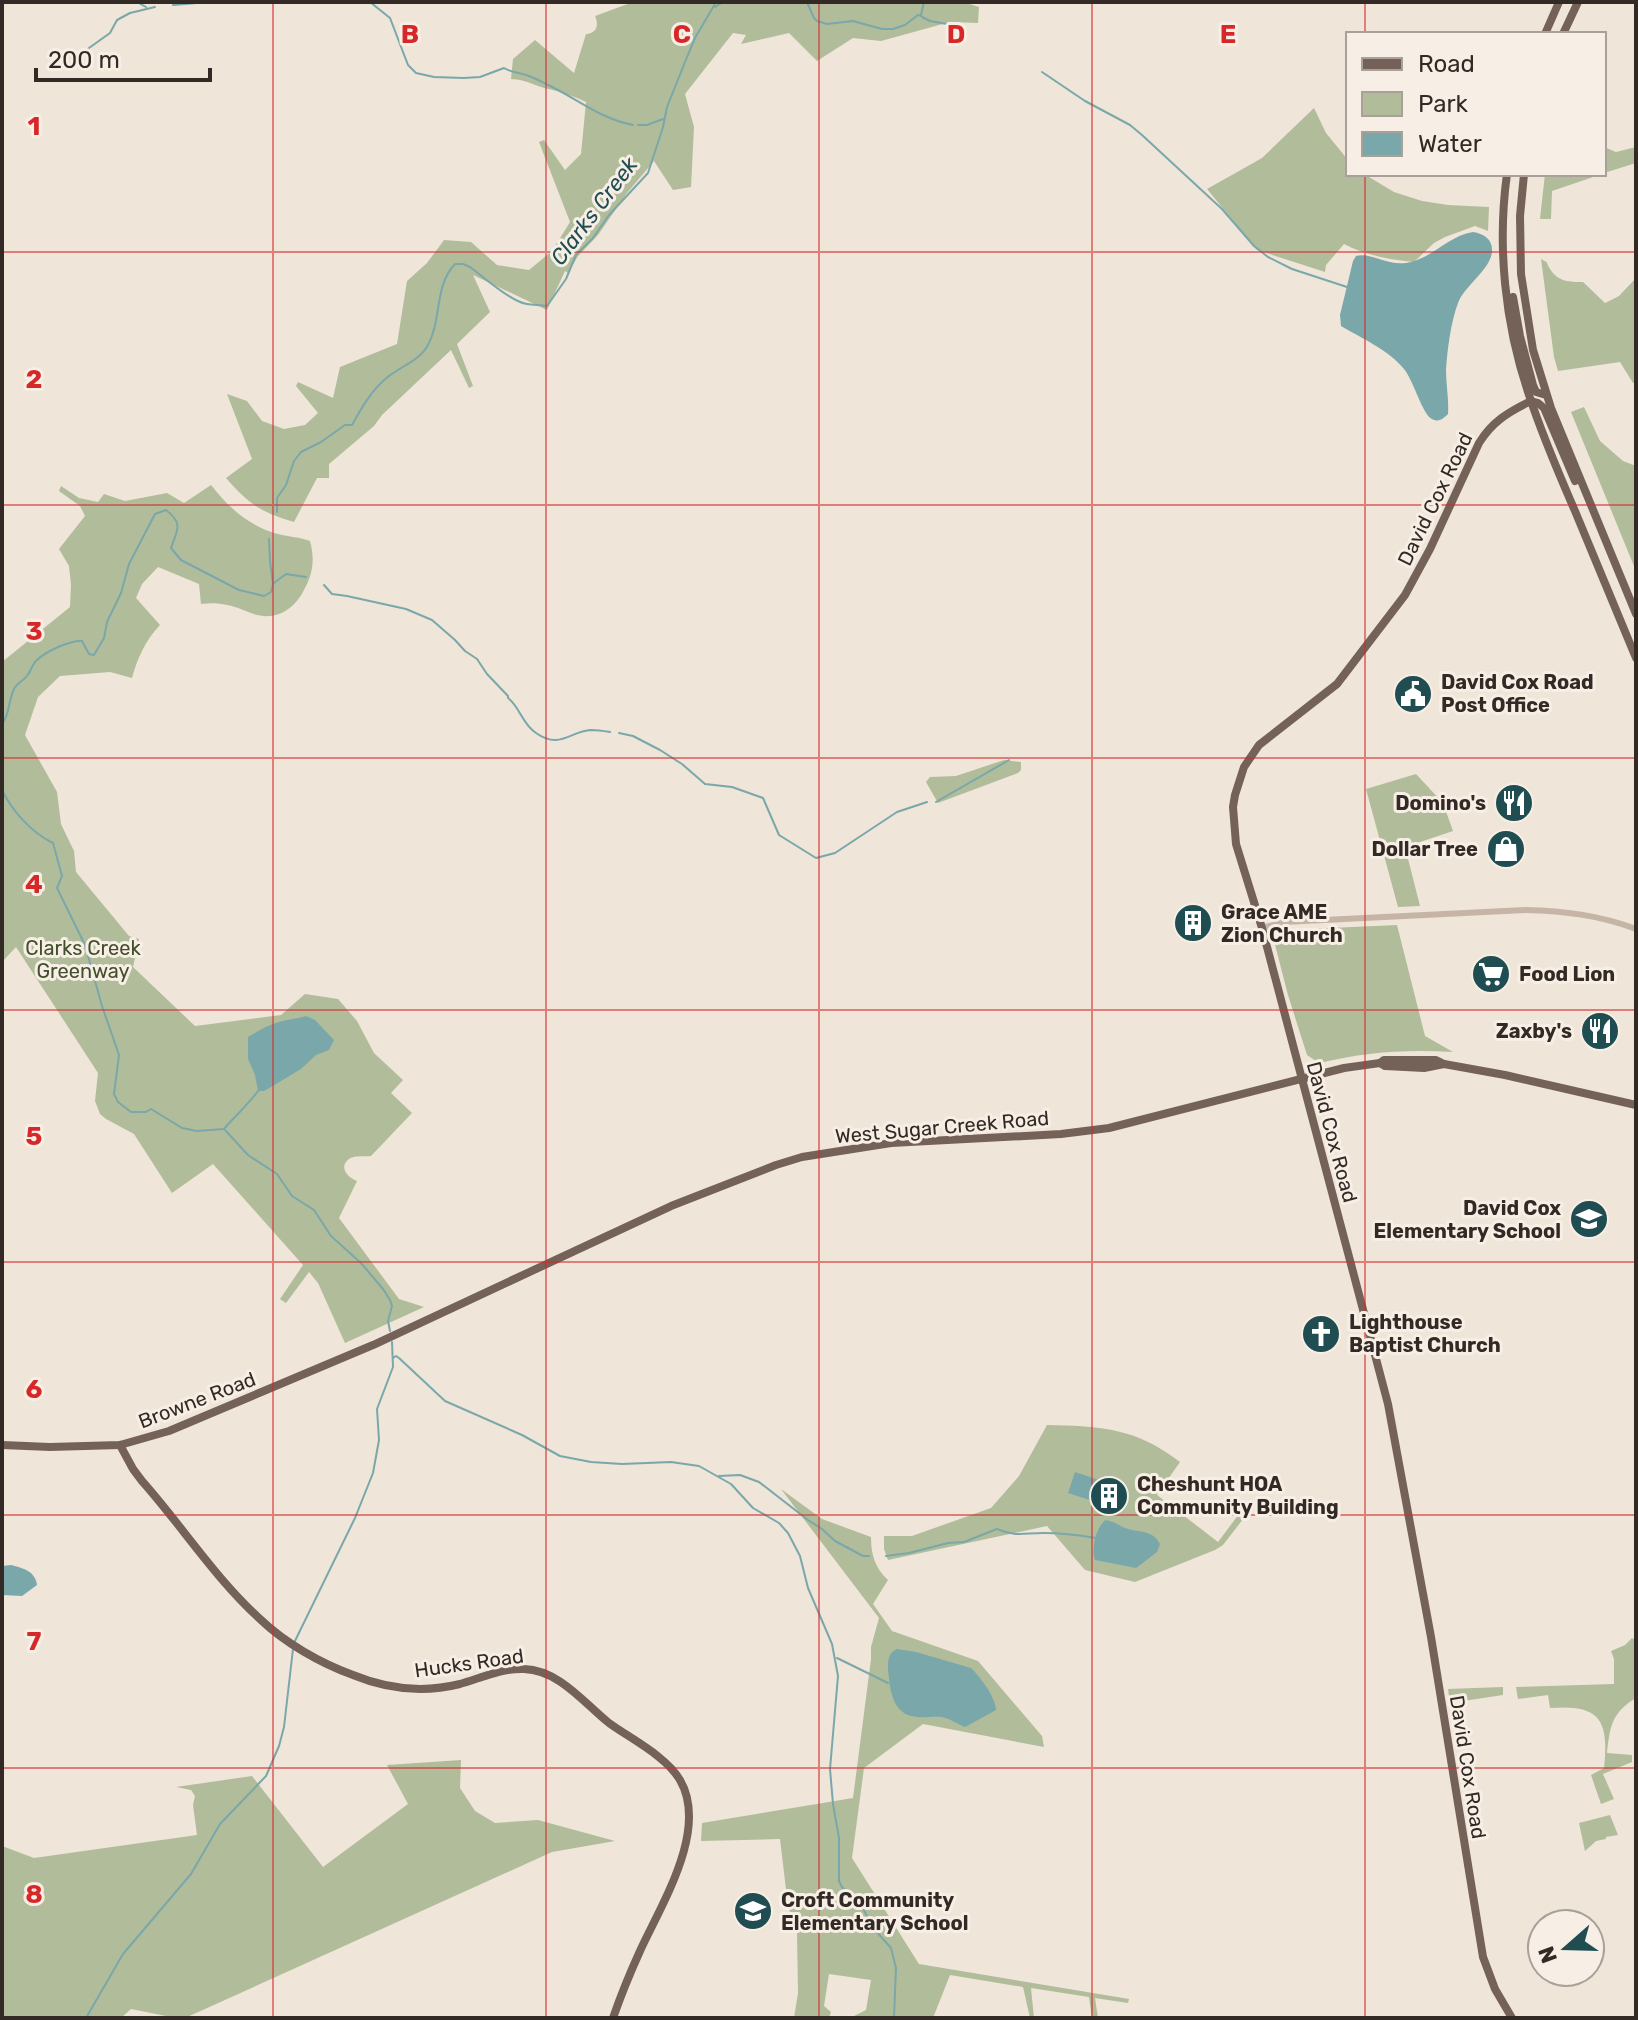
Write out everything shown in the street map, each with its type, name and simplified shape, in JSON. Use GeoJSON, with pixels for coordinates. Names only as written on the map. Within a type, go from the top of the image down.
{"type":"FeatureCollection","features":[{"type":"Feature","properties":{"kind":"main road"},"geometry":{"type":"LineString","coordinates":[[1546,32],[1559,2]]}},
{"type":"Feature","properties":{"kind":"main road"},"geometry":{"type":"LineString","coordinates":[[1564,32],[1578,2]]}},
{"type":"Feature","properties":{"kind":"main road"},"geometry":{"type":"LineString","coordinates":[[1507,176],[1504,257],[1513,334],[1531,401],[1636,658]]}},
{"type":"Feature","properties":{"kind":"main road"},"geometry":{"type":"LineString","coordinates":[[1524,176],[1520,216],[1521,274],[1533,350],[1546,395],[1636,614]]}},
{"type":"Feature","properties":{"kind":"main road"},"geometry":{"type":"LineString","coordinates":[[1504,257],[1533,385],[1536,392],[1546,395]]}},
{"type":"Feature","properties":{"kind":"main road"},"geometry":{"type":"LineString","coordinates":[[1531,401],[1543,406],[1574,479],[1599,525]]}},
{"type":"Feature","properties":{"kind":"main road","name":"David Cox Road"},"geometry":{"type":"LineString","coordinates":[[1512,2018],[1495,1989],[1483,1957],[1431,1637],[1388,1404],[1262,928],[1238,851],[1233,802],[1244,767],[1259,745],[1332,689],[1405,595],[1485,433],[1502,416],[1531,401]]}},
{"type":"Feature","properties":{"kind":"main road","name":"West Sugar Creek Road"},"geometry":{"type":"LineString","coordinates":[[393,1335],[671,1206],[786,1161],[811,1155],[891,1143],[1061,1134],[1109,1128],[1384,1060],[1436,1060],[1636,1105]]}},
{"type":"Feature","properties":{"kind":"main road","name":"Browne Road"},"geometry":{"type":"LineString","coordinates":[[2,1445],[120,1445],[169,1431],[393,1335]]}},
{"type":"Feature","properties":{"kind":"main road","name":"Hucks Road"},"geometry":{"type":"LineString","coordinates":[[120,1445],[142,1481],[233,1591],[263,1622],[298,1648],[352,1675],[405,1688],[443,1687],[516,1669],[538,1671],[563,1683],[675,1773],[683,1787],[688,1807],[685,1846],[676,1875],[613,2018]]}},
{"type":"Feature","properties":{"kind":"street"},"geometry":{"type":"LineString","coordinates":[[1262,928],[1284,922],[1525,910],[1599,916],[1636,929]]}},
{"type":"Feature","properties":{"kind":"green space"},"geometry":{"type":"Polygon","coordinates":[[[633,2],[963,2],[979,7],[978,23],[950,22],[881,41],[853,38],[817,61],[789,33],[741,44],[746,35],[733,33],[685,94],[694,127],[691,187],[673,190],[654,161],[598,235],[578,256],[568,273],[565,271],[547,310],[473,275],[490,312],[457,344],[473,386],[469,388],[451,350],[374,426],[329,464],[329,478],[317,478],[294,522],[272,515],[249,501],[226,478],[252,459],[227,394],[247,401],[262,421],[284,429],[305,425],[318,413],[296,386],[298,382],[333,398],[340,367],[397,344],[407,281],[427,263],[444,240],[471,242],[497,265],[529,270],[552,251],[570,222],[539,142],[544,140],[565,170],[581,154],[586,102],[511,79],[513,59],[535,40],[574,73],[586,34],[596,28],[595,16],[633,2]]]}},
{"type":"Feature","properties":{"kind":"green space"},"geometry":{"type":"Polygon","coordinates":[[[1314,108],[1326,133],[1346,158],[1346,176],[1367,176],[1394,192],[1422,201],[1489,207],[1488,231],[1475,226],[1445,237],[1414,262],[1378,256],[1344,244],[1326,265],[1325,272],[1257,250],[1207,189],[1262,158],[1314,108]]]}},
{"type":"Feature","properties":{"kind":"green space"},"geometry":{"type":"Polygon","coordinates":[[[1636,147],[1636,163],[1606,172],[1606,148],[1616,152],[1636,147]]]}},
{"type":"Feature","properties":{"kind":"green space"},"geometry":{"type":"Polygon","coordinates":[[[1545,176],[1596,176],[1552,191],[1551,219],[1540,219],[1545,176]]]}},
{"type":"Feature","properties":{"kind":"green space"},"geometry":{"type":"Polygon","coordinates":[[[1541,259],[1547,262],[1557,277],[1583,282],[1605,303],[1619,296],[1636,278],[1636,383],[1620,362],[1558,371],[1541,259]]]}},
{"type":"Feature","properties":{"kind":"green space"},"geometry":{"type":"Polygon","coordinates":[[[1584,407],[1600,441],[1623,461],[1636,466],[1636,571],[1571,412],[1584,407]]]}},
{"type":"Feature","properties":{"kind":"green space","name":"Clarks Creek Greenway"},"geometry":{"type":"Polygon","coordinates":[[[211,485],[249,521],[268,531],[310,541],[312,566],[300,596],[291,607],[272,616],[257,615],[224,604],[201,604],[199,584],[158,567],[142,584],[136,598],[160,625],[143,650],[132,678],[110,672],[60,676],[38,697],[25,735],[57,792],[61,824],[74,851],[76,872],[129,936],[139,939],[133,967],[195,1026],[281,1015],[305,994],[338,999],[357,1021],[374,1053],[403,1080],[391,1093],[412,1113],[371,1156],[354,1157],[346,1162],[346,1172],[357,1181],[339,1218],[399,1299],[424,1307],[345,1343],[318,1283],[309,1272],[286,1303],[280,1299],[303,1265],[213,1164],[172,1193],[134,1134],[100,1114],[95,1101],[98,1073],[16,947],[2,962],[2,662],[70,607],[69,566],[59,549],[85,516],[80,506],[59,491],[61,486],[79,498],[98,502],[104,494],[125,501],[167,493],[184,503],[211,485]]]}},
{"type":"Feature","properties":{"kind":"green space"},"geometry":{"type":"Polygon","coordinates":[[[1004,760],[1021,762],[1021,770],[938,803],[926,782],[930,777],[956,776],[1004,760]]]}},
{"type":"Feature","properties":{"kind":"green space"},"geometry":{"type":"Polygon","coordinates":[[[1416,774],[1443,803],[1453,831],[1405,847],[1420,906],[1398,907],[1366,789],[1416,774]]]}},
{"type":"Feature","properties":{"kind":"green space"},"geometry":{"type":"Polygon","coordinates":[[[1397,925],[1425,1036],[1453,1052],[1386,1052],[1319,1063],[1307,1055],[1272,933],[1397,925]]]}},
{"type":"Feature","properties":{"kind":"green space"},"geometry":{"type":"Polygon","coordinates":[[[1047,1425],[1117,1431],[1164,1451],[1180,1462],[1157,1495],[1218,1542],[1242,1510],[1247,1514],[1223,1545],[1215,1550],[1135,1582],[1085,1570],[1047,1526],[888,1560],[884,1536],[912,1536],[991,1508],[1019,1476],[1047,1425]]]}},
{"type":"Feature","properties":{"kind":"green space"},"geometry":{"type":"Polygon","coordinates":[[[781,1489],[822,1519],[871,1537],[875,1561],[888,1580],[873,1604],[892,1631],[978,1661],[1042,1736],[1044,1747],[923,1724],[864,1768],[852,1858],[919,1964],[1129,1999],[1128,2003],[1095,1998],[1098,2018],[1092,2018],[1089,1997],[1031,1988],[1034,2018],[1030,2018],[1023,1987],[950,1975],[933,2018],[850,2018],[866,2010],[871,1980],[829,1974],[824,2006],[831,2012],[829,2018],[794,2018],[798,1993],[797,1933],[788,1906],[780,1839],[701,1841],[702,1823],[853,1798],[871,1647],[879,1618],[781,1489]]]}},
{"type":"Feature","properties":{"kind":"green space"},"geometry":{"type":"Polygon","coordinates":[[[1632,1638],[1636,1641],[1636,1698],[1621,1709],[1613,1721],[1607,1753],[1632,1755],[1632,1762],[1603,1774],[1614,1799],[1601,1804],[1591,1775],[1604,1768],[1605,1738],[1598,1719],[1581,1709],[1550,1708],[1548,1695],[1518,1699],[1516,1687],[1614,1684],[1611,1651],[1632,1638]]]}},
{"type":"Feature","properties":{"kind":"green space"},"geometry":{"type":"Polygon","coordinates":[[[1503,1687],[1503,1695],[1450,1703],[1448,1689],[1503,1687]]]}},
{"type":"Feature","properties":{"kind":"green space"},"geometry":{"type":"Polygon","coordinates":[[[461,1760],[460,1788],[475,1811],[495,1823],[538,1820],[615,1841],[552,1852],[185,2018],[131,2009],[121,2018],[2,2018],[2,1846],[34,1858],[197,1835],[193,1805],[195,1796],[191,1790],[176,1787],[252,1776],[323,1867],[408,1804],[387,1765],[461,1760]]]}},
{"type":"Feature","properties":{"kind":"green space"},"geometry":{"type":"Polygon","coordinates":[[[1610,1815],[1618,1835],[1596,1841],[1585,1851],[1579,1823],[1610,1815]]]}},
{"type":"Feature","properties":{"kind":"water"},"geometry":{"type":"Polygon","coordinates":[[[1473,232],[1487,238],[1492,252],[1487,265],[1458,303],[1451,327],[1447,362],[1448,414],[1441,420],[1435,420],[1428,416],[1398,362],[1341,326],[1340,315],[1356,256],[1395,263],[1411,262],[1473,232]]]}},
{"type":"Feature","properties":{"kind":"water"},"geometry":{"type":"Polygon","coordinates":[[[306,1016],[315,1020],[334,1040],[329,1050],[316,1055],[301,1069],[271,1087],[258,1091],[248,1059],[248,1037],[275,1023],[306,1016]]]}},
{"type":"Feature","properties":{"kind":"water"},"geometry":{"type":"Polygon","coordinates":[[[1075,1472],[1102,1481],[1104,1486],[1099,1503],[1068,1493],[1075,1472]]]}},
{"type":"Feature","properties":{"kind":"water"},"geometry":{"type":"Polygon","coordinates":[[[1106,1520],[1153,1536],[1160,1544],[1157,1552],[1136,1568],[1095,1560],[1095,1538],[1106,1520]]]}},
{"type":"Feature","properties":{"kind":"water"},"geometry":{"type":"Polygon","coordinates":[[[11,1565],[28,1571],[36,1580],[37,1585],[22,1596],[2,1595],[2,1566],[11,1565]]]}},
{"type":"Feature","properties":{"kind":"water"},"geometry":{"type":"Polygon","coordinates":[[[897,1649],[971,1668],[990,1693],[996,1710],[965,1727],[942,1717],[917,1717],[902,1712],[891,1693],[888,1669],[890,1655],[897,1649]]]}},
{"type":"Feature","properties":{"kind":"waterway"},"geometry":{"type":"LineString","coordinates":[[137,2],[146,7]]}},
{"type":"Feature","properties":{"kind":"waterway"},"geometry":{"type":"LineString","coordinates":[[173,5],[209,2]]}},
{"type":"Feature","properties":{"kind":"waterway"},"geometry":{"type":"LineString","coordinates":[[370,2],[390,18],[408,65],[416,73],[464,78],[480,77],[504,68],[557,89],[599,113],[633,125]]}},
{"type":"Feature","properties":{"kind":"waterway","name":"Clarks Creek"},"geometry":{"type":"LineString","coordinates":[[277,512],[277,498],[301,452],[345,425],[352,425],[377,387],[425,350],[432,335],[444,282],[455,264],[470,267],[514,299],[547,306],[566,279],[576,255],[648,173],[667,107],[695,38],[716,2]]}},
{"type":"Feature","properties":{"kind":"waterway","name":"Clarks Creek"},"geometry":{"type":"LineString","coordinates":[[715,7],[723,2]]}},
{"type":"Feature","properties":{"kind":"waterway","name":"Clarks Creek"},"geometry":{"type":"LineString","coordinates":[[807,2],[814,18],[827,24],[853,21],[893,29],[921,16]]}},
{"type":"Feature","properties":{"kind":"waterway","name":"Clarks Creek"},"geometry":{"type":"LineString","coordinates":[[921,15],[924,2]]}},
{"type":"Feature","properties":{"kind":"waterway"},"geometry":{"type":"LineString","coordinates":[[71,58],[110,33],[117,20],[130,13],[155,7]]}},
{"type":"Feature","properties":{"kind":"waterway"},"geometry":{"type":"LineString","coordinates":[[922,17],[947,24]]}},
{"type":"Feature","properties":{"kind":"waterway"},"geometry":{"type":"LineString","coordinates":[[1042,72],[1085,101],[1130,125],[1222,209],[1254,246],[1268,257],[1292,269],[1347,287]]}},
{"type":"Feature","properties":{"kind":"waterway"},"geometry":{"type":"LineString","coordinates":[[638,125],[663,119]]}},
{"type":"Feature","properties":{"kind":"waterway","name":"Clarks Creek"},"geometry":{"type":"LineString","coordinates":[[2,724],[14,689],[41,657],[77,641],[82,641],[89,654],[94,655],[104,638],[129,564],[155,514],[166,510],[175,519],[178,528],[171,548],[181,560],[239,590],[264,596],[271,592],[273,584],[269,539]]}},
{"type":"Feature","properties":{"kind":"waterway"},"geometry":{"type":"LineString","coordinates":[[274,583],[286,574],[306,577]]}},
{"type":"Feature","properties":{"kind":"waterway"},"geometry":{"type":"LineString","coordinates":[[324,585],[332,594],[406,609],[432,620],[477,659],[527,725],[544,738],[558,740],[591,730],[610,732]]}},
{"type":"Feature","properties":{"kind":"waterway"},"geometry":{"type":"LineString","coordinates":[[619,733],[633,736],[660,750],[705,784],[732,787],[763,798],[779,835],[816,858],[835,853],[897,812],[927,802]]}},
{"type":"Feature","properties":{"kind":"waterway"},"geometry":{"type":"LineString","coordinates":[[936,802],[1009,760]]}},
{"type":"Feature","properties":{"kind":"waterway"},"geometry":{"type":"LineString","coordinates":[[2,790],[23,821],[53,843],[62,876],[57,888],[85,945],[119,1055],[114,1094],[118,1102],[131,1112],[151,1109],[182,1128],[197,1131],[224,1129],[258,1091]]}},
{"type":"Feature","properties":{"kind":"waterway"},"geometry":{"type":"LineString","coordinates":[[225,1130],[248,1155],[277,1174],[292,1196],[314,1210],[331,1236],[361,1263],[383,1289],[392,1306],[388,1321],[390,1331]]}},
{"type":"Feature","properties":{"kind":"waterway"},"geometry":{"type":"LineString","coordinates":[[294,1643],[355,1518],[373,1473],[379,1440],[377,1409],[393,1367],[392,1342]]}},
{"type":"Feature","properties":{"kind":"waterway"},"geometry":{"type":"LineString","coordinates":[[393,1358],[399,1358],[445,1401],[522,1435],[560,1456],[591,1462],[671,1462],[699,1466],[731,1484],[753,1508],[779,1523],[788,1533],[800,1556],[808,1588],[832,1644],[838,1676],[830,1769],[839,1838],[839,1881],[861,1905],[874,1929],[891,1948],[896,1968],[894,2018]]}},
{"type":"Feature","properties":{"kind":"waterway"},"geometry":{"type":"LineString","coordinates":[[719,1476],[740,1475],[759,1482],[835,1541],[863,1556],[869,1556]]}},
{"type":"Feature","properties":{"kind":"waterway"},"geometry":{"type":"LineString","coordinates":[[886,1556],[964,1542],[997,1529],[1014,1534],[1056,1533],[1096,1538]]}},
{"type":"Feature","properties":{"kind":"waterway"},"geometry":{"type":"LineString","coordinates":[[86,2018],[123,1954],[191,1874],[220,1824],[266,1776],[284,1727],[293,1649]]}},
{"type":"Feature","properties":{"kind":"waterway"},"geometry":{"type":"LineString","coordinates":[[837,1658],[888,1683]]}},
{"type":"Feature","properties":{"kind":"place","name":"David Cox Road Post Office"},"geometry":{"type":"Point","coordinates":[1413,694]}},
{"type":"Feature","properties":{"kind":"place","name":"Domino's"},"geometry":{"type":"Point","coordinates":[1514,803]}},
{"type":"Feature","properties":{"kind":"place","name":"Dollar Tree"},"geometry":{"type":"Point","coordinates":[1506,849]}},
{"type":"Feature","properties":{"kind":"place","name":"Grace AME Zion Church"},"geometry":{"type":"Point","coordinates":[1193,923]}},
{"type":"Feature","properties":{"kind":"place","name":"Food Lion"},"geometry":{"type":"Point","coordinates":[1491,974]}},
{"type":"Feature","properties":{"kind":"place","name":"Zaxby's"},"geometry":{"type":"Point","coordinates":[1600,1031]}},
{"type":"Feature","properties":{"kind":"place","name":"David Cox Elementary School"},"geometry":{"type":"Point","coordinates":[1589,1219]}},
{"type":"Feature","properties":{"kind":"place","name":"Lighthouse Baptist Church"},"geometry":{"type":"Point","coordinates":[1321,1334]}},
{"type":"Feature","properties":{"kind":"place","name":"Cheshunt HOA Community Building"},"geometry":{"type":"Point","coordinates":[1109,1496]}},
{"type":"Feature","properties":{"kind":"place","name":"Croft Community Elementary School"},"geometry":{"type":"Point","coordinates":[753,1911]}}]}
